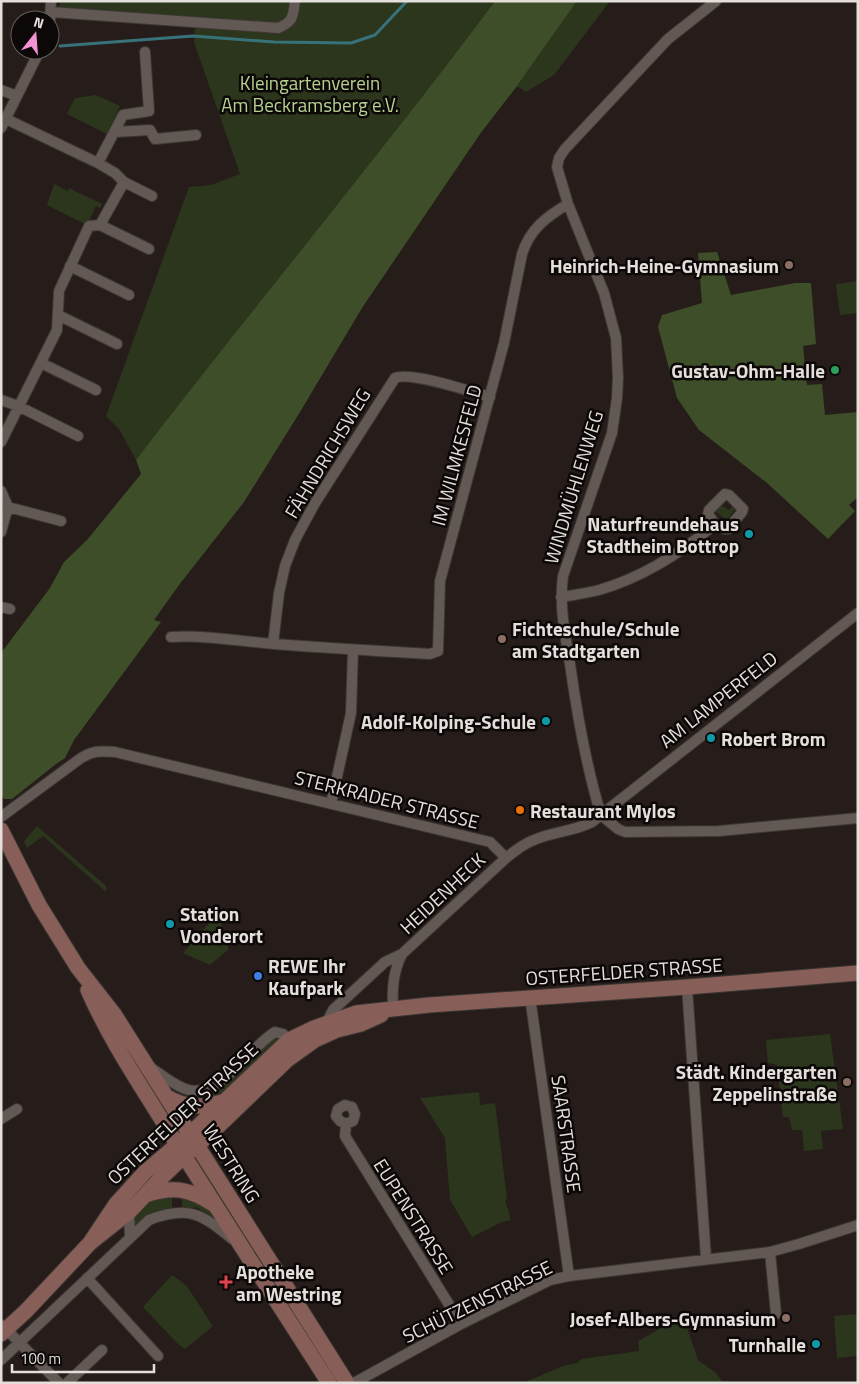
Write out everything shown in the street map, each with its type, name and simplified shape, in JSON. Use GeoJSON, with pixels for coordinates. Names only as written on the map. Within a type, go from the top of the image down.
{"type":"FeatureCollection","features":[{"type":"Feature","properties":{"kind":"main road","name":"WESTRING"},"geometry":{"type":"LineString","coordinates":[[1,830],[31,892],[78,968],[114,1014],[347,1383]]}},
{"type":"Feature","properties":{"kind":"main road","name":"WESTRING"},"geometry":{"type":"LineString","coordinates":[[78,968],[100,1016],[130,1069],[328,1383]]}},
{"type":"Feature","properties":{"kind":"main road","name":"OSTERFELDER STRASSE"},"geometry":{"type":"LineString","coordinates":[[194,1140],[225,1101],[289,1040],[356,1013],[530,997],[858,973]]}},
{"type":"Feature","properties":{"kind":"main road","name":"OSTERFELDER STRASSE"},"geometry":{"type":"LineString","coordinates":[[90,1243],[120,1198],[145,1172],[194,1140],[287,1060],[315,1040],[337,1030],[361,1024],[394,1010]]}},
{"type":"Feature","properties":{"kind":"main road"},"geometry":{"type":"LineString","coordinates":[[167,1097],[180,1104],[193,1107],[212,1105],[225,1101]]}},
{"type":"Feature","properties":{"kind":"main road","name":"OSTERFELDER STRASSE"},"geometry":{"type":"LineString","coordinates":[[3,1329],[26,1310],[90,1243],[129,1212],[180,1150]]}},
{"type":"Feature","properties":{"kind":"main road"},"geometry":{"type":"LineString","coordinates":[[144,1195],[162,1189],[182,1190],[203,1197],[217,1207]]}},
{"type":"Feature","properties":{"kind":"street"},"geometry":{"type":"LineString","coordinates":[[60,12],[278,28],[287,24],[293,17],[295,1]]}},
{"type":"Feature","properties":{"kind":"street","name":"WINDMÜHLENWEG"},"geometry":{"type":"LineString","coordinates":[[601,815],[576,709],[561,597],[563,576],[612,433],[618,378],[616,338],[604,293],[568,204],[558,167],[559,158],[565,149],[668,39],[716,1]]}},
{"type":"Feature","properties":{"kind":"street"},"geometry":{"type":"LineString","coordinates":[[146,52],[150,130],[155,139],[196,135]]}},
{"type":"Feature","properties":{"kind":"street"},"geometry":{"type":"LineString","coordinates":[[35,60],[4,123],[98,163],[124,182],[152,196]]}},
{"type":"Feature","properties":{"kind":"street"},"geometry":{"type":"LineString","coordinates":[[1,90],[17,96]]}},
{"type":"Feature","properties":{"kind":"street"},"geometry":{"type":"LineString","coordinates":[[98,163],[124,115],[149,112]]}},
{"type":"Feature","properties":{"kind":"street"},"geometry":{"type":"LineString","coordinates":[[115,132],[150,130]]}},
{"type":"Feature","properties":{"kind":"street"},"geometry":{"type":"LineString","coordinates":[[100,225],[124,182]]}},
{"type":"Feature","properties":{"kind":"street","name":"IM WILMKESFELD"},"geometry":{"type":"LineString","coordinates":[[171,637],[200,636],[353,650],[430,654],[438,652],[440,581],[490,397],[525,243],[538,224],[568,204]]}},
{"type":"Feature","properties":{"kind":"street"},"geometry":{"type":"LineString","coordinates":[[1,442],[56,330],[59,291],[88,226],[100,225],[149,250]]}},
{"type":"Feature","properties":{"kind":"street"},"geometry":{"type":"LineString","coordinates":[[70,266],[129,295]]}},
{"type":"Feature","properties":{"kind":"street"},"geometry":{"type":"LineString","coordinates":[[58,315],[117,344]]}},
{"type":"Feature","properties":{"kind":"street"},"geometry":{"type":"LineString","coordinates":[[40,363],[96,390]]}},
{"type":"Feature","properties":{"kind":"street","name":"FÄHNDRICHSWEG"},"geometry":{"type":"LineString","coordinates":[[272,644],[279,593],[285,566],[295,540],[315,503],[395,378],[401,375],[415,377],[490,397]]}},
{"type":"Feature","properties":{"kind":"street"},"geometry":{"type":"LineString","coordinates":[[1,400],[18,406],[78,436]]}},
{"type":"Feature","properties":{"kind":"street"},"geometry":{"type":"LineString","coordinates":[[1,490],[8,507],[1,532]]}},
{"type":"Feature","properties":{"kind":"street"},"geometry":{"type":"LineString","coordinates":[[8,507],[61,522]]}},
{"type":"Feature","properties":{"kind":"street"},"geometry":{"type":"LineString","coordinates":[[561,597],[599,590],[649,570],[680,552],[716,524]]}},
{"type":"Feature","properties":{"kind":"street","name":"AM LAMPERFELD"},"geometry":{"type":"LineString","coordinates":[[601,815],[858,613]]}},
{"type":"Feature","properties":{"kind":"street"},"geometry":{"type":"LineString","coordinates":[[331,804],[351,712],[353,650]]}},
{"type":"Feature","properties":{"kind":"street","name":"STERKRADER STRASSE"},"geometry":{"type":"LineString","coordinates":[[1,817],[93,751],[115,752],[490,842],[506,858]]}},
{"type":"Feature","properties":{"kind":"street"},"geometry":{"type":"LineString","coordinates":[[506,858],[522,845],[540,837],[583,827],[601,815],[618,829],[625,832],[719,831],[858,818]]}},
{"type":"Feature","properties":{"kind":"street","name":"HEIDENHECK"},"geometry":{"type":"LineString","coordinates":[[326,1024],[333,1010],[385,962],[402,954],[506,858]]}},
{"type":"Feature","properties":{"kind":"street","name":"HEIDENHECK"},"geometry":{"type":"LineString","coordinates":[[394,1010],[392,994],[394,975],[402,954]]}},
{"type":"Feature","properties":{"kind":"street"},"geometry":{"type":"LineString","coordinates":[[687,987],[706,1258]]}},
{"type":"Feature","properties":{"kind":"street","name":"SAARSTRASSE"},"geometry":{"type":"LineString","coordinates":[[530,997],[568,1276]]}},
{"type":"Feature","properties":{"kind":"street","name":"OSTERFELDER STRASSE"},"geometry":{"type":"LineString","coordinates":[[147,1065],[188,1090],[202,1091],[223,1079],[252,1050],[275,1032],[283,1034],[289,1040]]}},
{"type":"Feature","properties":{"kind":"street"},"geometry":{"type":"LineString","coordinates":[[1,1119],[16,1109]]}},
{"type":"Feature","properties":{"kind":"street","name":"EUPENSTRASSE"},"geometry":{"type":"LineString","coordinates":[[346,1124],[344,1136],[461,1324]]}},
{"type":"Feature","properties":{"kind":"street","name":"OSTERFELDER STRASSE"},"geometry":{"type":"LineString","coordinates":[[129,1212],[130,1237]]}},
{"type":"Feature","properties":{"kind":"street"},"geometry":{"type":"LineString","coordinates":[[1,1360],[148,1220],[172,1213],[185,1212],[195,1214],[212,1223],[240,1246]]}},
{"type":"Feature","properties":{"kind":"street","name":"SCHÜTZENSTRASSE"},"geometry":{"type":"LineString","coordinates":[[354,1383],[461,1324],[550,1280],[706,1258],[770,1252],[858,1225]]}},
{"type":"Feature","properties":{"kind":"street"},"geometry":{"type":"LineString","coordinates":[[770,1252],[776,1314]]}},
{"type":"Feature","properties":{"kind":"street"},"geometry":{"type":"LineString","coordinates":[[87,1278],[158,1356]]}},
{"type":"Feature","properties":{"kind":"street","name":"OSTERFELDER STRASSE"},"geometry":{"type":"LineString","coordinates":[[3,1329],[20,1342],[59,1383]]}},
{"type":"Feature","properties":{"kind":"street"},"geometry":{"type":"LineString","coordinates":[[67,1383],[102,1350]]}},
{"type":"Feature","properties":{"kind":"green space","name":"Kleingartenverein Am Beckramsberg e.V."},"geometry":{"type":"Polygon","coordinates":[[[60,1],[495,1],[362,175],[136,460],[119,429],[106,416],[189,187],[211,185],[240,174],[194,42],[196,19],[59,8],[60,1]]]}},
{"type":"Feature","properties":{"kind":"green space"},"geometry":{"type":"Polygon","coordinates":[[[495,1],[577,1],[517,86],[480,134],[362,308],[244,502],[154,620],[161,622],[74,740],[65,758],[12,799],[4,799],[1,793],[1,653],[50,588],[64,562],[87,540],[141,474],[136,460],[407,117],[495,1]]]}},
{"type":"Feature","properties":{"kind":"green space"},"geometry":{"type":"Polygon","coordinates":[[[577,1],[610,1],[554,75],[526,92],[517,86],[577,1]]]}},
{"type":"Feature","properties":{"kind":"green space"},"geometry":{"type":"Polygon","coordinates":[[[96,95],[120,106],[107,134],[67,114],[75,98],[96,95]]]}},
{"type":"Feature","properties":{"kind":"green space"},"geometry":{"type":"Polygon","coordinates":[[[54,184],[68,191],[69,188],[102,204],[100,208],[96,206],[87,225],[47,205],[54,184]]]}},
{"type":"Feature","properties":{"kind":"green space"},"geometry":{"type":"Polygon","coordinates":[[[717,252],[731,295],[795,283],[811,283],[816,344],[803,346],[807,385],[822,384],[825,415],[858,412],[858,497],[849,505],[855,511],[828,539],[767,483],[699,430],[677,398],[658,327],[662,315],[702,303],[698,253],[717,252]]]}},
{"type":"Feature","properties":{"kind":"green space"},"geometry":{"type":"Polygon","coordinates":[[[858,281],[858,313],[840,315],[836,284],[858,281]]]}},
{"type":"Feature","properties":{"kind":"green space"},"geometry":{"type":"Polygon","coordinates":[[[721,505],[729,510],[732,507],[735,509],[727,520],[716,512],[721,505]]]}},
{"type":"Feature","properties":{"kind":"green space"},"geometry":{"type":"Polygon","coordinates":[[[37,826],[106,886],[106,892],[43,836],[27,848],[24,842],[37,826]]]}},
{"type":"Feature","properties":{"kind":"green space"},"geometry":{"type":"Polygon","coordinates":[[[218,913],[229,949],[210,965],[183,953],[218,913]]]}},
{"type":"Feature","properties":{"kind":"green space"},"geometry":{"type":"Polygon","coordinates":[[[830,1034],[843,1129],[821,1131],[823,1149],[804,1151],[802,1130],[792,1130],[789,1117],[783,1117],[777,1065],[768,1063],[766,1040],[830,1034]]]}},
{"type":"Feature","properties":{"kind":"green space"},"geometry":{"type":"Polygon","coordinates":[[[278,1036],[280,1039],[260,1055],[232,1084],[211,1099],[199,1103],[201,1093],[270,1037],[278,1036]]]}},
{"type":"Feature","properties":{"kind":"green space"},"geometry":{"type":"Polygon","coordinates":[[[479,1092],[480,1105],[495,1103],[507,1199],[505,1200],[511,1220],[502,1222],[472,1237],[450,1200],[445,1138],[420,1098],[479,1092]]]}},
{"type":"Feature","properties":{"kind":"green space"},"geometry":{"type":"Polygon","coordinates":[[[201,1167],[233,1218],[262,1256],[296,1315],[272,1284],[198,1170],[201,1167]]]}},
{"type":"Feature","properties":{"kind":"green space"},"geometry":{"type":"Polygon","coordinates":[[[172,1193],[172,1210],[157,1211],[132,1227],[134,1212],[141,1205],[172,1193]]]}},
{"type":"Feature","properties":{"kind":"green space"},"geometry":{"type":"Polygon","coordinates":[[[182,1193],[204,1203],[223,1225],[216,1223],[215,1218],[196,1207],[190,1210],[182,1209],[182,1193]]]}},
{"type":"Feature","properties":{"kind":"green space"},"geometry":{"type":"Polygon","coordinates":[[[172,1275],[186,1285],[213,1326],[185,1349],[143,1307],[172,1275]]]}},
{"type":"Feature","properties":{"kind":"green space"},"geometry":{"type":"Polygon","coordinates":[[[857,1314],[858,1356],[837,1358],[834,1316],[857,1314]]]}},
{"type":"Feature","properties":{"kind":"green space"},"geometry":{"type":"Polygon","coordinates":[[[685,1322],[698,1360],[716,1373],[723,1383],[523,1383],[563,1366],[577,1363],[582,1359],[639,1351],[638,1341],[669,1324],[685,1322]]]}},
{"type":"Feature","properties":{"kind":"waterway"},"geometry":{"type":"LineString","coordinates":[[60,46],[193,36],[274,42],[351,43],[375,35],[407,1]]}},
{"type":"Feature","properties":{"kind":"place","name":"Heinrich-Heine-Gymnasium"},"geometry":{"type":"Point","coordinates":[789,265]}},
{"type":"Feature","properties":{"kind":"place","name":"Gustav-Ohm-Halle"},"geometry":{"type":"Point","coordinates":[835,370]}},
{"type":"Feature","properties":{"kind":"place","name":"Naturfreundehaus Stadtheim Bottrop"},"geometry":{"type":"Point","coordinates":[749,534]}},
{"type":"Feature","properties":{"kind":"place","name":"Fichteschule/Schule am Stadtgarten"},"geometry":{"type":"Point","coordinates":[502,639]}},
{"type":"Feature","properties":{"kind":"place","name":"Adolf-Kolping-Schule"},"geometry":{"type":"Point","coordinates":[546,721]}},
{"type":"Feature","properties":{"kind":"place","name":"Robert Brom"},"geometry":{"type":"Point","coordinates":[711,738]}},
{"type":"Feature","properties":{"kind":"place","name":"Restaurant Mylos"},"geometry":{"type":"Point","coordinates":[520,810]}},
{"type":"Feature","properties":{"kind":"place","name":"Station Vonderort"},"geometry":{"type":"Point","coordinates":[170,924]}},
{"type":"Feature","properties":{"kind":"place","name":"REWE Ihr Kaufpark"},"geometry":{"type":"Point","coordinates":[258,976]}},
{"type":"Feature","properties":{"kind":"place","name":"Städt. Kindergarten Zeppelinstraße"},"geometry":{"type":"Point","coordinates":[847,1082]}},
{"type":"Feature","properties":{"kind":"place","name":"Apotheke am Westring"},"geometry":{"type":"Point","coordinates":[226,1282]}},
{"type":"Feature","properties":{"kind":"place","name":"Josef-Albers-Gymnasium"},"geometry":{"type":"Point","coordinates":[786,1318]}},
{"type":"Feature","properties":{"kind":"place","name":"Turnhalle"},"geometry":{"type":"Point","coordinates":[816,1344]}}]}
